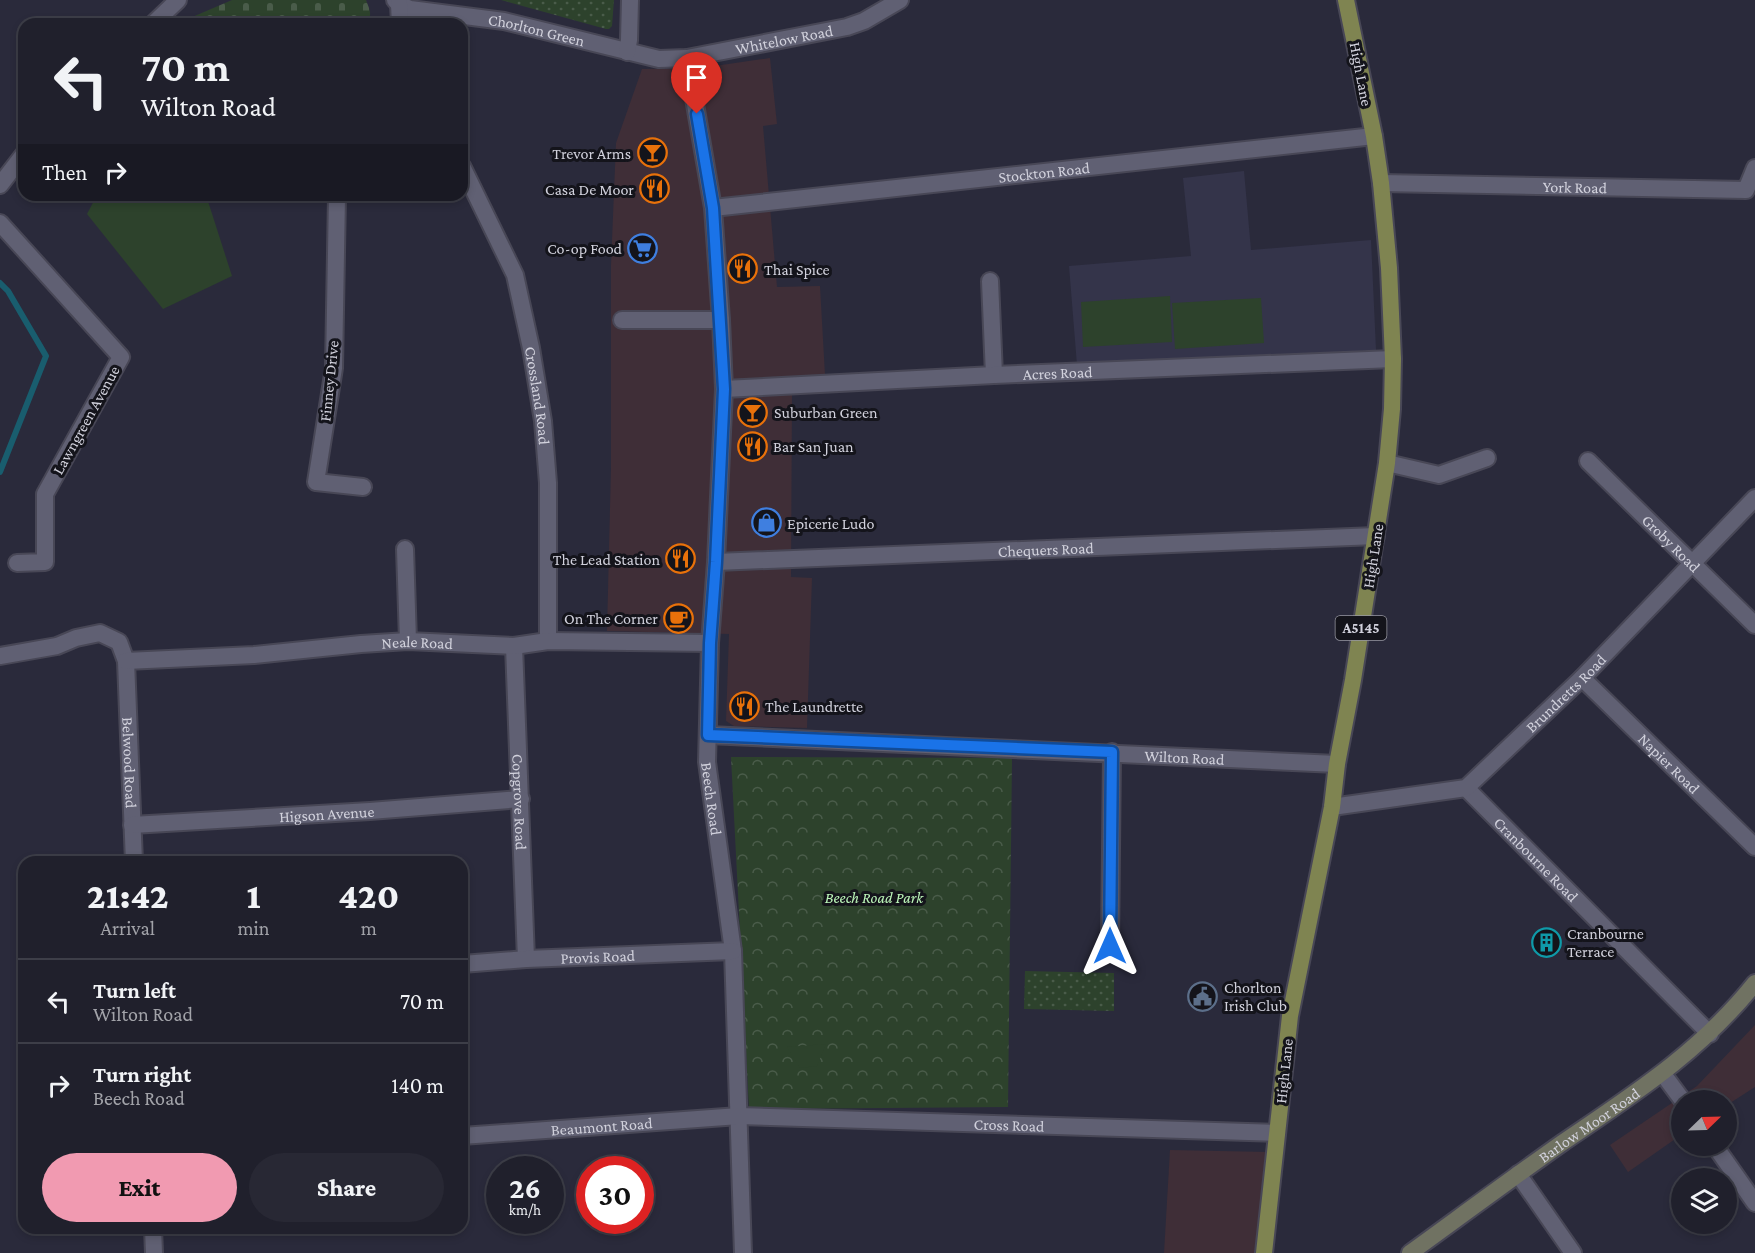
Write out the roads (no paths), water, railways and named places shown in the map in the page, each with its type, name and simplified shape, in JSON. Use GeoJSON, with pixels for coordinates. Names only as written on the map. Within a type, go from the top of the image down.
{"type":"FeatureCollection","features":[{"type":"Feature","properties":{"kind":"main road","name":"High Lane"},"geometry":{"type":"LineString","coordinates":[[1264,1253],[1290,1016],[1332,807],[1337,764],[1353,680],[1387,464],[1392,409],[1393,359],[1389,268],[1381,183],[1374,136],[1346,0]]}},
{"type":"Feature","properties":{"kind":"main road","name":"Barlow Moor Road"},"geometry":{"type":"LineString","coordinates":[[1410,1253],[1518,1174],[1663,1074],[1710,1034],[1755,983]]}},
{"type":"Feature","properties":{"kind":"street"},"geometry":{"type":"LineString","coordinates":[[159,18],[178,0]]}},
{"type":"Feature","properties":{"kind":"street"},"geometry":{"type":"LineString","coordinates":[[627,52],[630,40],[630,0]]}},
{"type":"Feature","properties":{"kind":"street","name":"Whitelow Road"},"geometry":{"type":"LineString","coordinates":[[627,52],[659,59],[687,58],[847,27],[864,21],[900,0]]}},
{"type":"Feature","properties":{"kind":"street"},"geometry":{"type":"LineString","coordinates":[[397,2],[399,18]]}},
{"type":"Feature","properties":{"kind":"street","name":"Chorlton Green"},"geometry":{"type":"LineString","coordinates":[[397,2],[410,9],[504,21],[627,52]]}},
{"type":"Feature","properties":{"kind":"street","name":"Beech Road"},"geometry":{"type":"LineString","coordinates":[[687,58],[713,208],[721,320],[724,389],[710,643],[707,762],[734,951],[743,1253]]}},
{"type":"Feature","properties":{"kind":"street","name":"Stockton Road"},"geometry":{"type":"LineString","coordinates":[[713,208],[1374,136]]}},
{"type":"Feature","properties":{"kind":"street"},"geometry":{"type":"LineString","coordinates":[[0,185],[18,162]]}},
{"type":"Feature","properties":{"kind":"street","name":"York Road"},"geometry":{"type":"LineString","coordinates":[[1381,183],[1746,190],[1755,168]]}},
{"type":"Feature","properties":{"kind":"street","name":"Crossland Road"},"geometry":{"type":"LineString","coordinates":[[468,178],[515,275],[531,348],[543,423],[548,483],[548,641]]}},
{"type":"Feature","properties":{"kind":"street","name":"Finney Drive"},"geometry":{"type":"LineString","coordinates":[[337,201],[334,368],[316,482],[363,487]]}},
{"type":"Feature","properties":{"kind":"street","name":"Lawngreen Avenue"},"geometry":{"type":"LineString","coordinates":[[0,223],[121,357],[45,494],[45,562],[17,563]]}},
{"type":"Feature","properties":{"kind":"street"},"geometry":{"type":"LineString","coordinates":[[990,281],[994,375]]}},
{"type":"Feature","properties":{"kind":"street"},"geometry":{"type":"LineString","coordinates":[[621,320],[721,320]]}},
{"type":"Feature","properties":{"kind":"street","name":"Acres Road"},"geometry":{"type":"LineString","coordinates":[[724,389],[994,375],[1393,359]]}},
{"type":"Feature","properties":{"kind":"street"},"geometry":{"type":"LineString","coordinates":[[1387,464],[1439,475],[1487,458]]}},
{"type":"Feature","properties":{"kind":"street","name":"Groby Road"},"geometry":{"type":"LineString","coordinates":[[1588,461],[1755,625]]}},
{"type":"Feature","properties":{"kind":"street","name":"Brundretts Road"},"geometry":{"type":"LineString","coordinates":[[1466,788],[1582,678],[1755,498]]}},
{"type":"Feature","properties":{"kind":"street","name":"Chequers Road"},"geometry":{"type":"LineString","coordinates":[[716,562],[1376,536]]}},
{"type":"Feature","properties":{"kind":"street"},"geometry":{"type":"LineString","coordinates":[[405,549],[408,641]]}},
{"type":"Feature","properties":{"kind":"street"},"geometry":{"type":"LineString","coordinates":[[0,656],[57,646],[76,638],[100,633],[119,642],[126,661]]}},
{"type":"Feature","properties":{"kind":"street","name":"Neale Road"},"geometry":{"type":"LineString","coordinates":[[126,661],[254,655],[408,641],[514,646],[548,641],[710,643]]}},
{"type":"Feature","properties":{"kind":"street","name":"Copgrove Road"},"geometry":{"type":"LineString","coordinates":[[514,646],[526,959]]}},
{"type":"Feature","properties":{"kind":"street","name":"Belwood Road"},"geometry":{"type":"LineString","coordinates":[[126,661],[134,856]]}},
{"type":"Feature","properties":{"kind":"street","name":"Napier Road"},"geometry":{"type":"LineString","coordinates":[[1582,678],[1755,847]]}},
{"type":"Feature","properties":{"kind":"street","name":"Wilton Road"},"geometry":{"type":"LineString","coordinates":[[708,735],[1337,764]]}},
{"type":"Feature","properties":{"kind":"street"},"geometry":{"type":"LineString","coordinates":[[1110,946],[1112,752]]}},
{"type":"Feature","properties":{"kind":"street"},"geometry":{"type":"LineString","coordinates":[[1332,807],[1466,788]]}},
{"type":"Feature","properties":{"kind":"street","name":"Cranbourne Road"},"geometry":{"type":"LineString","coordinates":[[1466,788],[1710,1034]]}},
{"type":"Feature","properties":{"kind":"street","name":"Higson Avenue"},"geometry":{"type":"LineString","coordinates":[[132,825],[370,811],[521,799]]}},
{"type":"Feature","properties":{"kind":"street","name":"Provis Road"},"geometry":{"type":"LineString","coordinates":[[468,964],[734,951]]}},
{"type":"Feature","properties":{"kind":"street"},"geometry":{"type":"LineString","coordinates":[[1663,1074],[1675,1090]]}},
{"type":"Feature","properties":{"kind":"street","name":"Cross Road"},"geometry":{"type":"LineString","coordinates":[[739,1116],[1277,1133]]}},
{"type":"Feature","properties":{"kind":"street","name":"Beaumont Road"},"geometry":{"type":"LineString","coordinates":[[468,1136],[739,1116]]}},
{"type":"Feature","properties":{"kind":"street"},"geometry":{"type":"LineString","coordinates":[[1722,1156],[1755,1203]]}},
{"type":"Feature","properties":{"kind":"street"},"geometry":{"type":"LineString","coordinates":[[1518,1174],[1573,1253]]}},
{"type":"Feature","properties":{"kind":"street"},"geometry":{"type":"LineString","coordinates":[[153,1234],[154,1253]]}},
{"type":"Feature","properties":{"kind":"waterway"},"geometry":{"type":"LineString","coordinates":[[0,283],[8,291],[46,356],[0,472]]}},
{"type":"Feature","properties":{"kind":"place","name":"Trevor Arms"},"geometry":{"type":"Point","coordinates":[652,153]}},
{"type":"Feature","properties":{"kind":"place","name":"Casa De Moor"},"geometry":{"type":"Point","coordinates":[655,189]}},
{"type":"Feature","properties":{"kind":"place","name":"Co-op Food"},"geometry":{"type":"Point","coordinates":[643,248]}},
{"type":"Feature","properties":{"kind":"place","name":"Thai Spice"},"geometry":{"type":"Point","coordinates":[743,269]}},
{"type":"Feature","properties":{"kind":"place","name":"Suburban Green"},"geometry":{"type":"Point","coordinates":[753,412]}},
{"type":"Feature","properties":{"kind":"place","name":"Bar San Juan"},"geometry":{"type":"Point","coordinates":[752,446]}},
{"type":"Feature","properties":{"kind":"place","name":"Epicerie Ludo"},"geometry":{"type":"Point","coordinates":[766,523]}},
{"type":"Feature","properties":{"kind":"place","name":"The Lead Station"},"geometry":{"type":"Point","coordinates":[681,559]}},
{"type":"Feature","properties":{"kind":"place","name":"On The Corner"},"geometry":{"type":"Point","coordinates":[679,618]}},
{"type":"Feature","properties":{"kind":"place","name":"The Laundrette"},"geometry":{"type":"Point","coordinates":[744,706]}},
{"type":"Feature","properties":{"kind":"place","name":"Cranbourne Terrace"},"geometry":{"type":"Point","coordinates":[1546,942]}},
{"type":"Feature","properties":{"kind":"place","name":"Chorlton Irish Club"},"geometry":{"type":"Point","coordinates":[1203,996]}},
{"type":"Feature","properties":{"kind":"park label","name":"Beech Road Park"},"geometry":{"type":"Point","coordinates":[874,897]}}]}
